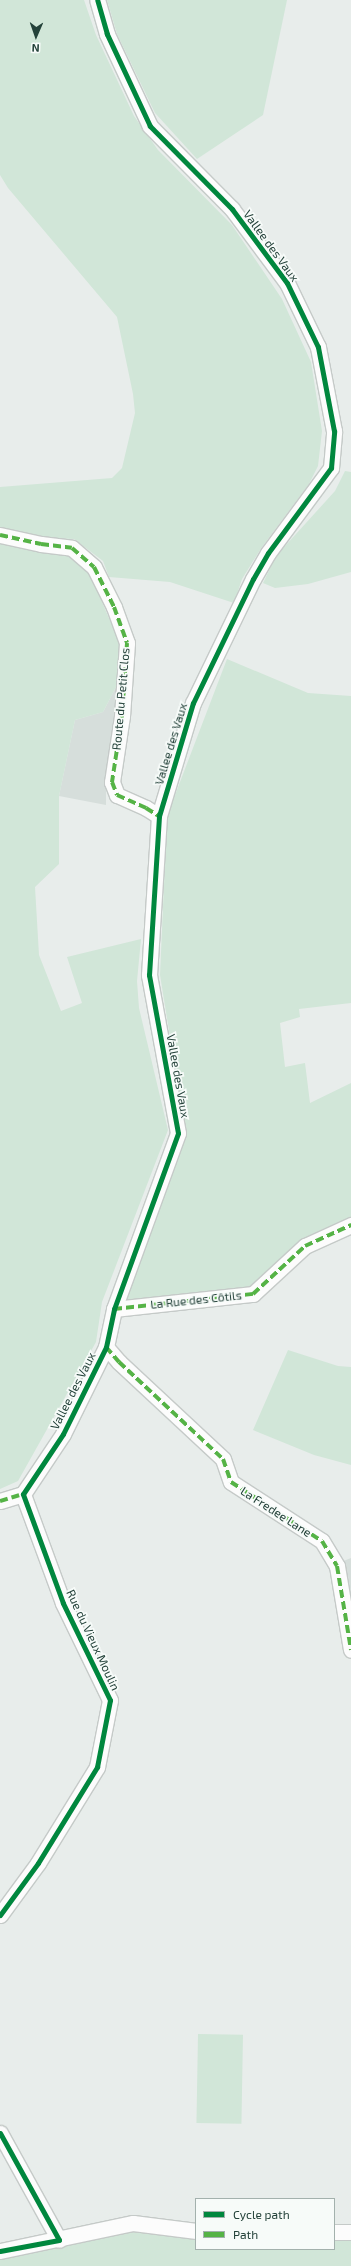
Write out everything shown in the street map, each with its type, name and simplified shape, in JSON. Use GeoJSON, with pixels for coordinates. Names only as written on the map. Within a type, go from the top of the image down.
{"type":"FeatureCollection","features":[{"type":"Feature","properties":{"kind":"street","name":"Vallee des Vaux"},"geometry":{"type":"LineString","coordinates":[[23,1494],[63,1434],[106,1347],[114,1309],[178,1133],[149,975],[159,816],[193,703],[253,579],[268,553],[331,468],[334,431],[318,347],[287,283],[232,209],[150,126],[110,41],[97,0]]}},
{"type":"Feature","properties":{"kind":"street","name":"Route du Petit Clos"},"geometry":{"type":"LineString","coordinates":[[0,535],[41,544],[72,548],[94,567],[114,607],[127,643],[122,716],[112,782],[117,795],[146,808],[159,816]]}},
{"type":"Feature","properties":{"kind":"street","name":"La Rue des Côtils"},"geometry":{"type":"LineString","coordinates":[[114,1309],[253,1294],[305,1246],[351,1225]]}},
{"type":"Feature","properties":{"kind":"street","name":"La Fredee Lane"},"geometry":{"type":"LineString","coordinates":[[106,1347],[119,1362],[223,1459],[231,1482],[322,1541],[337,1566],[351,1650]]}},
{"type":"Feature","properties":{"kind":"street"},"geometry":{"type":"LineString","coordinates":[[0,1501],[23,1494]]}},
{"type":"Feature","properties":{"kind":"street","name":"Rue du Vieux Moulin"},"geometry":{"type":"LineString","coordinates":[[0,1915],[38,1863],[97,1767],[110,1700],[63,1604],[23,1494]]}},
{"type":"Feature","properties":{"kind":"street"},"geometry":{"type":"LineString","coordinates":[[0,2133],[60,2240]]}},
{"type":"Feature","properties":{"kind":"street"},"geometry":{"type":"LineString","coordinates":[[0,2251],[60,2240],[133,2223],[195,2231]]}},
{"type":"Feature","properties":{"kind":"street"},"geometry":{"type":"LineString","coordinates":[[335,2232],[351,2232]]}},
{"type":"Feature","properties":{"kind":"shaded area"},"geometry":{"type":"Polygon","coordinates":[[[116,687],[121,687],[106,781],[106,805],[59,796],[75,720],[103,712],[116,687]]]}},
{"type":"Feature","properties":{"kind":"shaded area"},"geometry":{"type":"Polygon","coordinates":[[[351,1558],[351,1594],[348,1576],[341,1562],[351,1558]]]}},
{"type":"Feature","properties":{"kind":"green space"},"geometry":{"type":"Polygon","coordinates":[[[0,0],[84,0],[96,35],[134,116],[158,150],[232,225],[282,299],[311,362],[322,431],[318,466],[309,484],[262,547],[242,579],[234,603],[170,582],[109,577],[103,561],[74,539],[47,538],[0,527],[0,487],[112,478],[122,468],[135,413],[133,394],[117,317],[8,188],[0,175],[0,0]]]}},
{"type":"Feature","properties":{"kind":"green space"},"geometry":{"type":"Polygon","coordinates":[[[107,0],[287,0],[263,115],[197,159],[155,113],[117,34],[107,0]]]}},
{"type":"Feature","properties":{"kind":"green space"},"geometry":{"type":"Polygon","coordinates":[[[345,471],[351,472],[351,572],[308,584],[275,588],[263,583],[276,556],[335,491],[345,471]]]}},
{"type":"Feature","properties":{"kind":"green space"},"geometry":{"type":"Polygon","coordinates":[[[0,543],[70,554],[88,569],[120,644],[121,687],[116,687],[103,712],[75,720],[59,796],[59,864],[35,887],[39,955],[61,1011],[82,1003],[67,957],[141,939],[137,981],[139,1008],[168,1130],[102,1302],[96,1342],[18,1481],[0,1489],[0,543]]]}},
{"type":"Feature","properties":{"kind":"green space"},"geometry":{"type":"Polygon","coordinates":[[[227,659],[308,693],[351,696],[351,1003],[299,1009],[300,1017],[280,1023],[285,1067],[305,1063],[310,1103],[351,1083],[351,1218],[249,1287],[122,1302],[186,1135],[160,975],[167,816],[227,659]]]}},
{"type":"Feature","properties":{"kind":"green space"},"geometry":{"type":"Polygon","coordinates":[[[288,1350],[338,1366],[351,1367],[351,1465],[314,1455],[253,1430],[288,1350]]]}},
{"type":"Feature","properties":{"kind":"green space"},"geometry":{"type":"Polygon","coordinates":[[[198,2034],[243,2035],[241,2124],[196,2123],[198,2034]]]}},
{"type":"Feature","properties":{"kind":"green space"},"geometry":{"type":"Polygon","coordinates":[[[132,2230],[195,2238],[195,2250],[335,2250],[335,2237],[351,2237],[351,2266],[0,2266],[0,2259],[132,2230]]]}},
{"type":"Feature","properties":{"kind":"marked path"},"geometry":{"type":"LineString","coordinates":[[0,535],[41,544],[72,548],[94,567],[114,607],[127,643],[122,716],[112,782],[117,795],[146,808],[159,816]]}},
{"type":"Feature","properties":{"kind":"marked path"},"geometry":{"type":"LineString","coordinates":[[114,1309],[253,1294],[305,1246],[351,1225]]}},
{"type":"Feature","properties":{"kind":"marked path"},"geometry":{"type":"LineString","coordinates":[[106,1347],[119,1362],[223,1459],[231,1482],[322,1541],[337,1566],[351,1650]]}},
{"type":"Feature","properties":{"kind":"marked path"},"geometry":{"type":"LineString","coordinates":[[0,1501],[23,1494]]}},
{"type":"Feature","properties":{"kind":"cycle path"},"geometry":{"type":"LineString","coordinates":[[0,1915],[38,1863],[97,1767],[110,1700],[63,1603],[23,1494],[63,1434],[106,1347],[114,1309],[178,1133],[149,975],[159,816],[193,703],[253,579],[268,553],[331,468],[334,431],[318,347],[287,283],[232,209],[150,126],[107,34],[97,0]]}},
{"type":"Feature","properties":{"kind":"cycle path"},"geometry":{"type":"LineString","coordinates":[[0,2133],[59,2240],[0,2251]]}}]}
